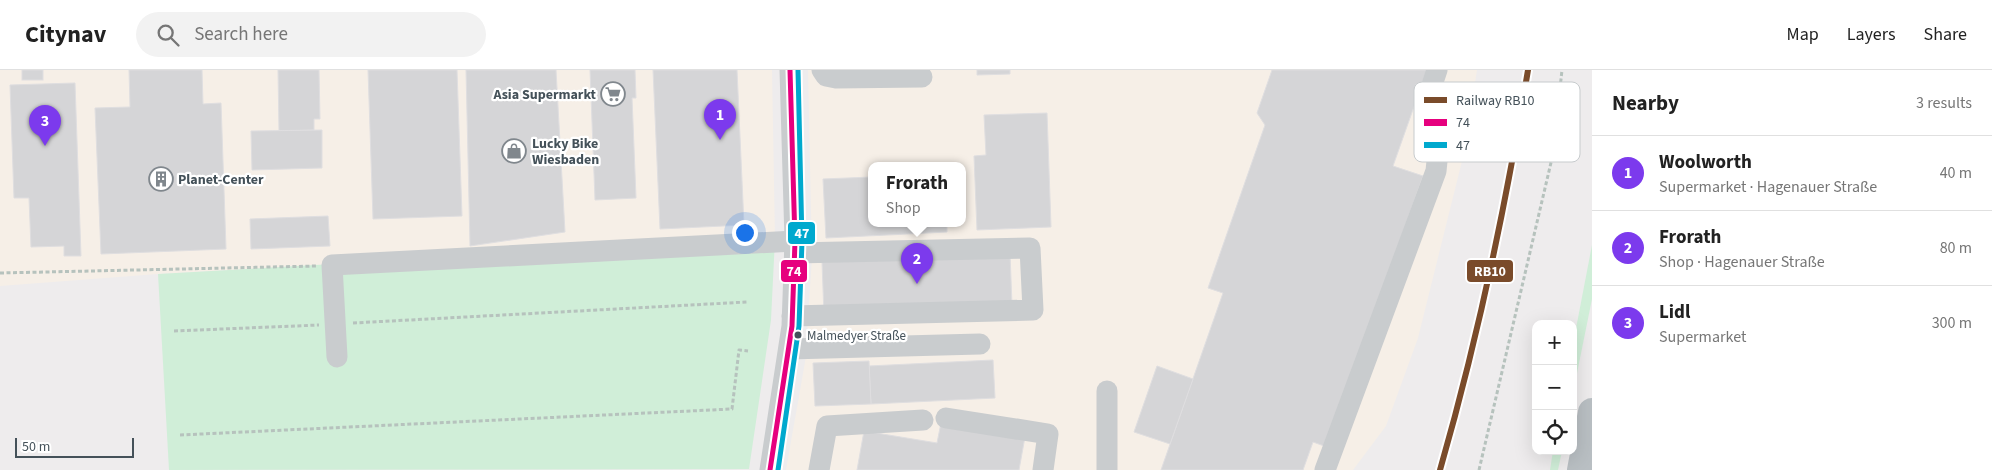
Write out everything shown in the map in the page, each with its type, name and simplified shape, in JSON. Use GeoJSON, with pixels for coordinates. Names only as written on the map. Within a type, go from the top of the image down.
{"type":"FeatureCollection","features":[{"type":"Feature","properties":{"kind":"highway"},"geometry":{"type":"LineString","coordinates":[[1581,470],[1592,412]]}},
{"type":"Feature","properties":{"kind":"street"},"geometry":{"type":"LineString","coordinates":[[770,470],[789,349],[792,316],[795,247],[790,70]]}},
{"type":"Feature","properties":{"kind":"street"},"geometry":{"type":"LineString","coordinates":[[822,70],[826,76],[836,78],[922,77]]}},
{"type":"Feature","properties":{"kind":"street"},"geometry":{"type":"LineString","coordinates":[[1433,82],[1437,70]]}},
{"type":"Feature","properties":{"kind":"street"},"geometry":{"type":"LineString","coordinates":[[1325,470],[1436,171],[1438,162]]}},
{"type":"Feature","properties":{"kind":"street"},"geometry":{"type":"LineString","coordinates":[[337,357],[332,265],[795,247],[1030,248],[1033,310],[792,316]]}},
{"type":"Feature","properties":{"kind":"street"},"geometry":{"type":"LineString","coordinates":[[789,349],[980,344]]}},
{"type":"Feature","properties":{"kind":"street"},"geometry":{"type":"LineString","coordinates":[[1107,391],[1108,470]]}},
{"type":"Feature","properties":{"kind":"street"},"geometry":{"type":"LineString","coordinates":[[946,418],[1048,434],[1043,470]]}},
{"type":"Feature","properties":{"kind":"street"},"geometry":{"type":"LineString","coordinates":[[819,470],[827,426],[923,420]]}},
{"type":"Feature","properties":{"kind":"path"},"geometry":{"type":"LineString","coordinates":[[1479,470],[1551,162]]}},
{"type":"Feature","properties":{"kind":"path"},"geometry":{"type":"LineString","coordinates":[[0,273],[332,265]]}},
{"type":"Feature","properties":{"kind":"path"},"geometry":{"type":"LineString","coordinates":[[174,331],[747,302]]}},
{"type":"Feature","properties":{"kind":"path"},"geometry":{"type":"LineString","coordinates":[[180,434],[732,409],[739,350],[748,351]]}},
{"type":"Feature","properties":{"kind":"shaded area"},"geometry":{"type":"Polygon","coordinates":[[[0,70],[772,70],[775,239],[158,274],[0,286],[0,70]]]}},
{"type":"Feature","properties":{"kind":"shaded area"},"geometry":{"type":"Polygon","coordinates":[[[808,70],[1477,70],[1475,82],[1414,82],[1414,162],[1462,162],[1418,338],[1386,426],[1353,470],[786,470],[805,362],[812,258],[808,70]]]}},
{"type":"Feature","properties":{"kind":"green space"},"geometry":{"type":"Polygon","coordinates":[[[775,239],[771,320],[749,469],[169,470],[158,274],[775,239]]]}},
{"type":"Feature","properties":{"kind":"green space"},"geometry":{"type":"Polygon","coordinates":[[[1592,245],[1592,299],[1577,373],[1577,323],[1592,245]]]}},
{"type":"Feature","properties":{"kind":"green space"},"geometry":{"type":"Polygon","coordinates":[[[1552,455],[1561,455],[1558,470],[1550,470],[1552,455]]]}},
{"type":"Feature","properties":{"kind":"building"},"geometry":{"type":"Polygon","coordinates":[[[22,70],[43,70],[43,80],[22,80],[22,70]]]}},
{"type":"Feature","properties":{"kind":"building","name":"Planet-Center"},"geometry":{"type":"Polygon","coordinates":[[[129,70],[202,70],[203,104],[221,103],[226,249],[101,254],[95,108],[130,107],[129,70]]]}},
{"type":"Feature","properties":{"kind":"building"},"geometry":{"type":"Polygon","coordinates":[[[278,70],[319,70],[320,119],[314,119],[314,130],[279,131],[278,70]]]}},
{"type":"Feature","properties":{"kind":"building"},"geometry":{"type":"Polygon","coordinates":[[[368,70],[457,70],[462,216],[373,219],[368,70]]]}},
{"type":"Feature","properties":{"kind":"building","name":"Lucky Bike Wiesbaden"},"geometry":{"type":"Polygon","coordinates":[[[466,70],[556,70],[565,232],[470,246],[466,70]]]}},
{"type":"Feature","properties":{"kind":"building"},"geometry":{"type":"Polygon","coordinates":[[[590,70],[635,70],[636,98],[632,98],[636,198],[595,200],[590,70]]]}},
{"type":"Feature","properties":{"kind":"building"},"geometry":{"type":"Polygon","coordinates":[[[653,70],[737,70],[744,225],[660,229],[653,70]]]}},
{"type":"Feature","properties":{"kind":"building"},"geometry":{"type":"Polygon","coordinates":[[[977,70],[1010,70],[1010,74],[977,75],[977,70]]]}},
{"type":"Feature","properties":{"kind":"building"},"geometry":{"type":"Polygon","coordinates":[[[1272,70],[1427,70],[1423,82],[1414,82],[1414,107],[1393,166],[1423,176],[1327,447],[1313,442],[1303,470],[1161,470],[1223,293],[1208,288],[1265,125],[1257,113],[1272,70]]]}},
{"type":"Feature","properties":{"kind":"building"},"geometry":{"type":"Polygon","coordinates":[[[75,83],[81,256],[64,256],[64,246],[31,247],[29,198],[14,198],[10,85],[75,83]]]}},
{"type":"Feature","properties":{"kind":"building"},"geometry":{"type":"Polygon","coordinates":[[[1047,113],[1051,227],[977,230],[974,156],[986,155],[984,115],[1047,113]]]}},
{"type":"Feature","properties":{"kind":"building"},"geometry":{"type":"Polygon","coordinates":[[[322,130],[322,168],[252,170],[251,131],[322,130]]]}},
{"type":"Feature","properties":{"kind":"building"},"geometry":{"type":"Polygon","coordinates":[[[868,177],[868,227],[947,227],[947,232],[826,238],[823,179],[868,177]]]}},
{"type":"Feature","properties":{"kind":"building"},"geometry":{"type":"Polygon","coordinates":[[[328,216],[330,246],[251,249],[250,219],[328,216]]]}},
{"type":"Feature","properties":{"kind":"building"},"geometry":{"type":"Polygon","coordinates":[[[1010,253],[1012,305],[824,314],[822,262],[1010,253]]]}},
{"type":"Feature","properties":{"kind":"building"},"geometry":{"type":"Polygon","coordinates":[[[993,360],[995,398],[871,404],[869,366],[993,360]]]}},
{"type":"Feature","properties":{"kind":"building"},"geometry":{"type":"Polygon","coordinates":[[[869,361],[871,404],[815,406],[813,363],[869,361]]]}},
{"type":"Feature","properties":{"kind":"building"},"geometry":{"type":"Polygon","coordinates":[[[1157,366],[1193,379],[1170,444],[1134,432],[1157,366]]]}},
{"type":"Feature","properties":{"kind":"building"},"geometry":{"type":"Polygon","coordinates":[[[941,423],[1025,437],[1019,470],[857,470],[864,431],[937,443],[941,423]]]}},
{"type":"Feature","properties":{"kind":"rail line","name":"RB10"},"geometry":{"type":"LineString","coordinates":[[1526,82],[1528,70]]}},
{"type":"Feature","properties":{"kind":"rail line","name":"RB10"},"geometry":{"type":"LineString","coordinates":[[1440,470],[1479,321],[1512,162]]}},
{"type":"Feature","properties":{"kind":"transit line","name":"74"},"geometry":{"type":"LineString","coordinates":[[770,470],[792,326],[795,241],[790,70]]}},
{"type":"Feature","properties":{"kind":"transit line","name":"47"},"geometry":{"type":"LineString","coordinates":[[778,470],[799,326],[802,241],[798,70]]}},
{"type":"Feature","properties":{"kind":"place","name":"Asia Supermarkt"},"geometry":{"type":"Point","coordinates":[613,94]}},
{"type":"Feature","properties":{"kind":"place","name":"Woolworth"},"geometry":{"type":"Point","coordinates":[720,140]}},
{"type":"Feature","properties":{"kind":"place","name":"Lidl"},"geometry":{"type":"Point","coordinates":[45,146]}},
{"type":"Feature","properties":{"kind":"place","name":"Lucky Bike Wiesbaden"},"geometry":{"type":"Point","coordinates":[514,151]}},
{"type":"Feature","properties":{"kind":"place","name":"Planet-Center"},"geometry":{"type":"Point","coordinates":[161,179]}},
{"type":"Feature","properties":{"kind":"place","name":"Frorath"},"geometry":{"type":"Point","coordinates":[917,284]}},
{"type":"Feature","properties":{"kind":"place","name":"Malmedyer Straße"},"geometry":{"type":"Point","coordinates":[798,335]}}]}
